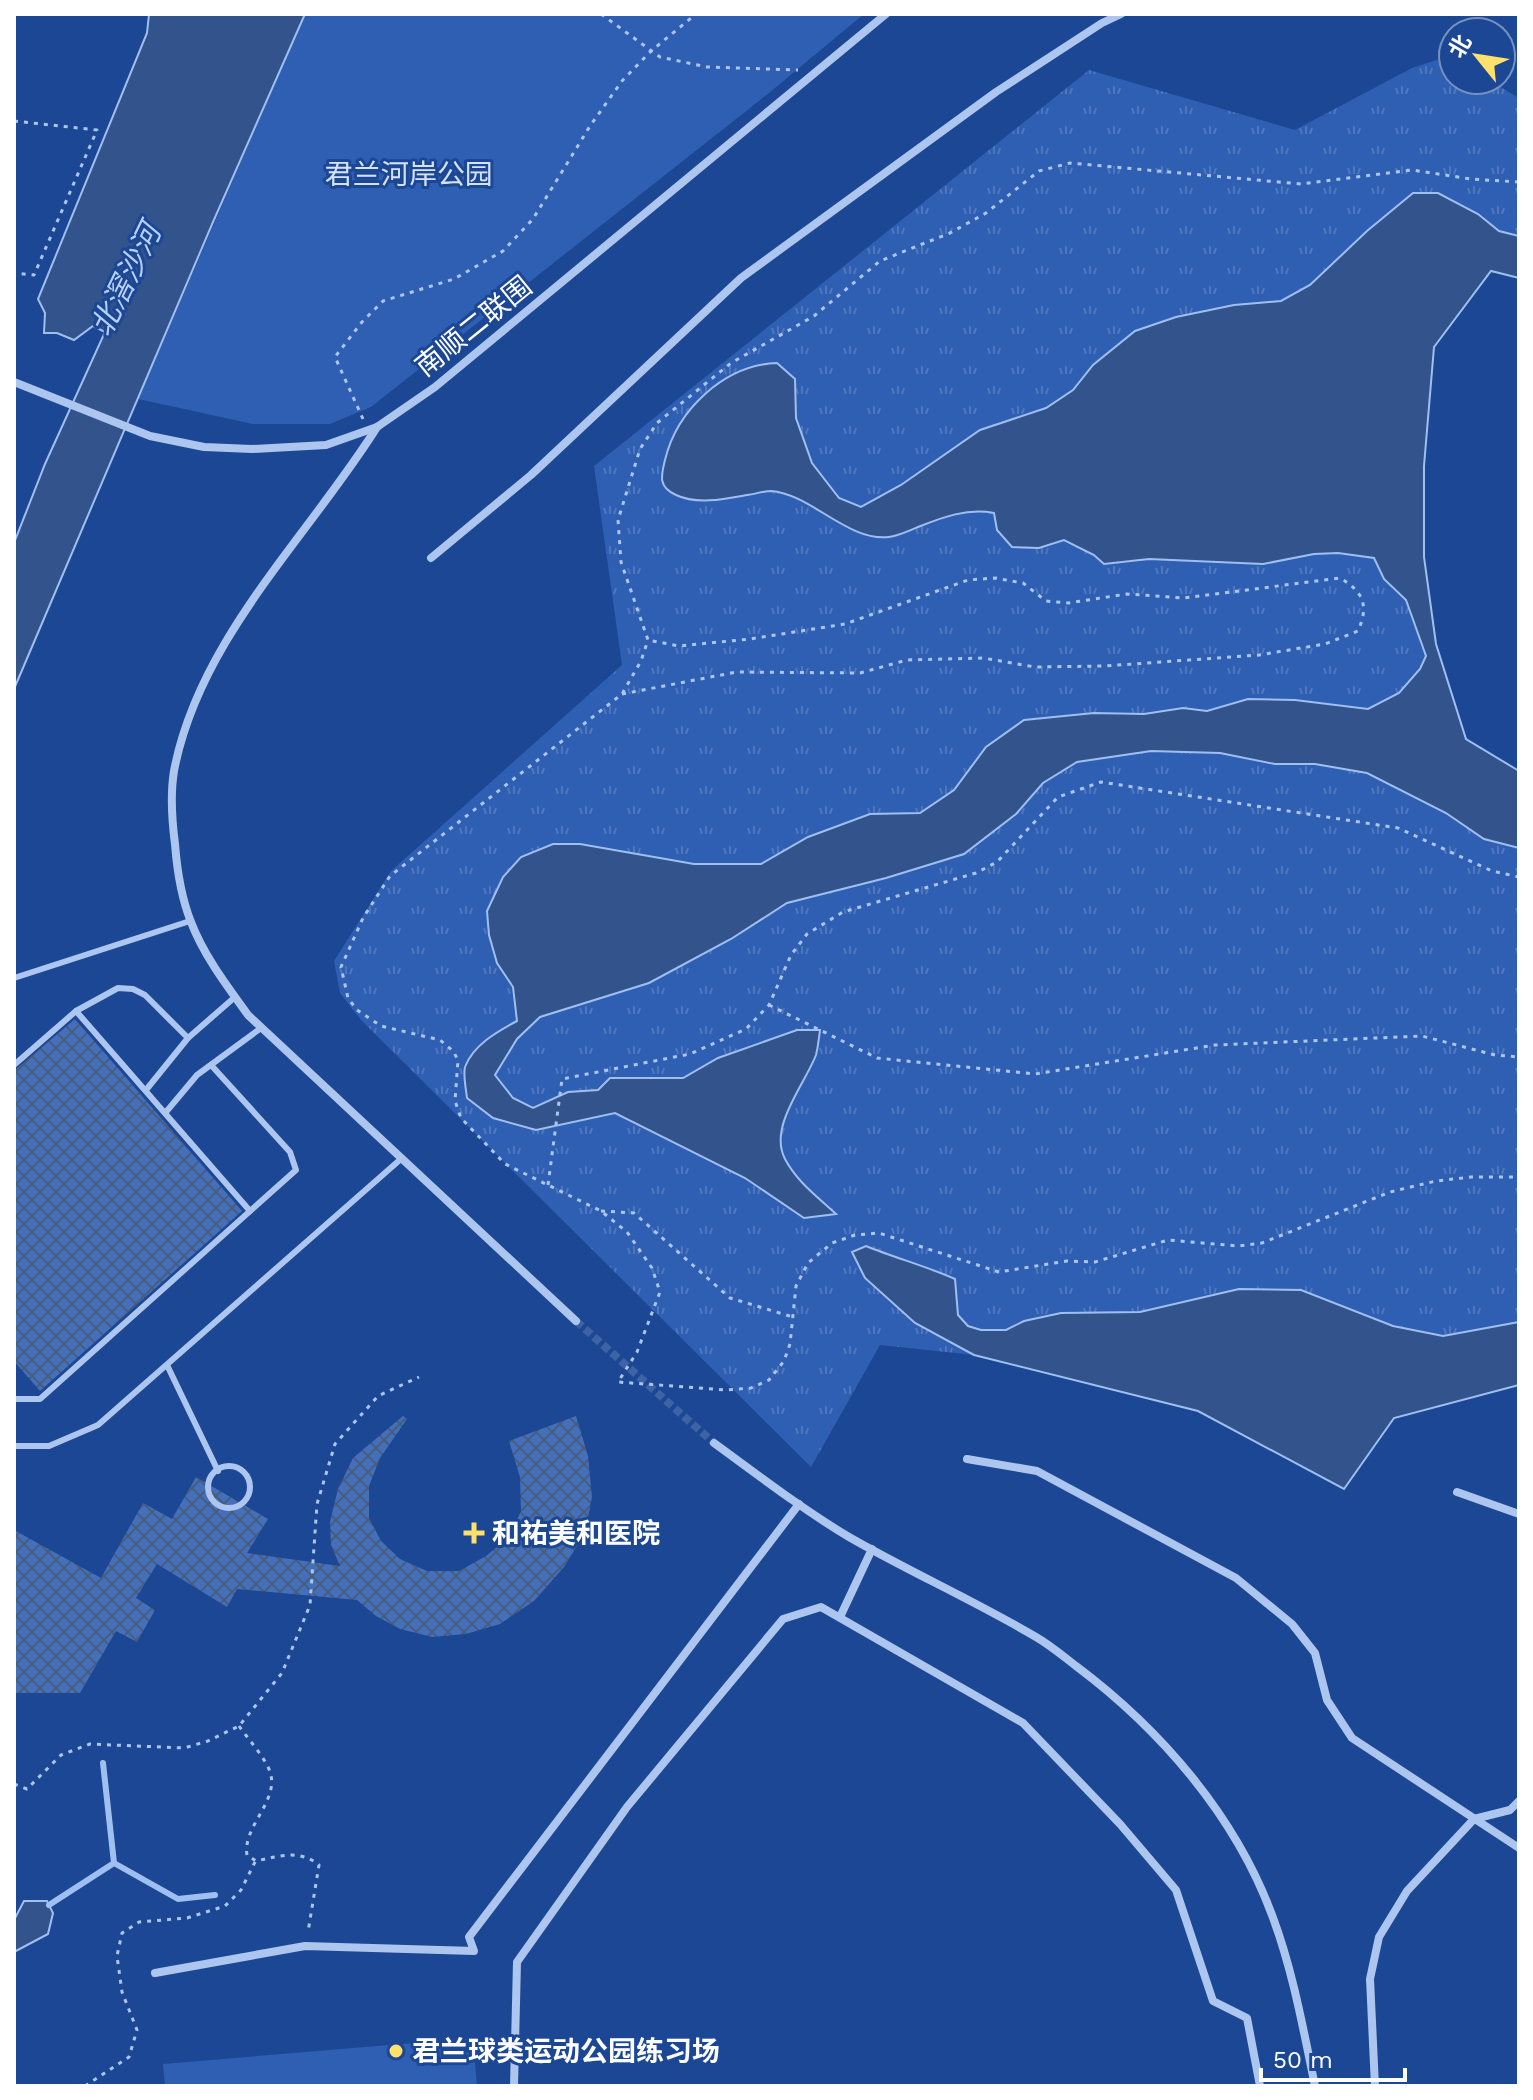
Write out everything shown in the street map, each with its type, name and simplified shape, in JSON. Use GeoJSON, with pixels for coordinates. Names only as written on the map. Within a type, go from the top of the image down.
{"type":"FeatureCollection","features":[{"type":"Feature","properties":{"kind":"street","name":"南顺二联围"},"geometry":{"type":"LineString","coordinates":[[14,382],[150,436],[204,447],[252,449],[326,445],[372,428],[435,387],[886,14]]}},
{"type":"Feature","properties":{"kind":"street"},"geometry":{"type":"LineString","coordinates":[[431,558],[531,475],[741,278],[996,92],[1102,23],[1121,14]]}},
{"type":"Feature","properties":{"kind":"street"},"geometry":{"type":"LineString","coordinates":[[372,428],[211,666],[188,722],[174,773],[172,816],[177,874],[190,921],[213,966],[261,1028],[576,1321]]}},
{"type":"Feature","properties":{"kind":"street"},"geometry":{"type":"LineString","coordinates":[[714,1443],[799,1504],[872,1549],[1039,1638],[1101,1684],[1147,1725],[1186,1769],[1221,1816],[1248,1863],[1271,1913],[1294,1983],[1315,2086]]}},
{"type":"Feature","properties":{"kind":"street"},"geometry":{"type":"LineString","coordinates":[[967,1459],[1037,1471],[1236,1578],[1292,1624],[1315,1653],[1327,1700],[1352,1738],[1519,1848]]}},
{"type":"Feature","properties":{"kind":"street"},"geometry":{"type":"LineString","coordinates":[[1457,1492],[1519,1514]]}},
{"type":"Feature","properties":{"kind":"street"},"geometry":{"type":"LineString","coordinates":[[155,1973],[305,1946],[474,1951],[469,1937],[799,1504]]}},
{"type":"Feature","properties":{"kind":"street"},"geometry":{"type":"LineString","coordinates":[[840,1617],[872,1549]]}},
{"type":"Feature","properties":{"kind":"street"},"geometry":{"type":"LineString","coordinates":[[514,2086],[517,1962],[627,1807],[783,1619],[821,1607],[1023,1723],[1120,1824],[1176,1890],[1213,2001],[1247,2018],[1260,2086]]}},
{"type":"Feature","properties":{"kind":"street"},"geometry":{"type":"LineString","coordinates":[[1375,2086],[1370,1979],[1379,1937],[1407,1891],[1474,1819],[1510,1810],[1519,1801]]}},
{"type":"Feature","properties":{"kind":"lane"},"geometry":{"type":"LineString","coordinates":[[14,978],[190,921]]}},
{"type":"Feature","properties":{"kind":"lane"},"geometry":{"type":"LineString","coordinates":[[14,1065],[76,1011],[118,988],[133,989],[145,995],[188,1038]]}},
{"type":"Feature","properties":{"kind":"lane"},"geometry":{"type":"LineString","coordinates":[[146,1090],[188,1038],[235,997]]}},
{"type":"Feature","properties":{"kind":"lane"},"geometry":{"type":"LineString","coordinates":[[76,1011],[250,1211]]}},
{"type":"Feature","properties":{"kind":"lane"},"geometry":{"type":"LineString","coordinates":[[166,1112],[197,1075],[261,1028]]}},
{"type":"Feature","properties":{"kind":"lane"},"geometry":{"type":"LineString","coordinates":[[14,1399],[40,1399],[296,1170],[290,1152],[211,1065]]}},
{"type":"Feature","properties":{"kind":"lane"},"geometry":{"type":"LineString","coordinates":[[14,1446],[49,1446],[98,1425],[402,1158]]}},
{"type":"Feature","properties":{"kind":"lane"},"geometry":{"type":"LineString","coordinates":[[167,1365],[218,1471]]}},
{"type":"Feature","properties":{"kind":"lane"},"geometry":{"type":"LineString","coordinates":[[228,1466],[246,1474],[250,1487],[242,1504],[223,1507],[212,1499],[209,1485],[218,1471],[228,1466]]}},
{"type":"Feature","properties":{"kind":"path"},"geometry":{"type":"LineString","coordinates":[[601,14],[660,57],[707,67],[818,70]]}},
{"type":"Feature","properties":{"kind":"path"},"geometry":{"type":"LineString","coordinates":[[372,428],[335,357],[362,322],[383,301],[454,279],[503,251],[533,219],[590,126],[622,81],[651,51],[696,14]]}},
{"type":"Feature","properties":{"kind":"path"},"geometry":{"type":"LineString","coordinates":[[14,121],[97,130],[34,275],[14,273]]}},
{"type":"Feature","properties":{"kind":"path"},"geometry":{"type":"LineString","coordinates":[[1519,182],[1412,170],[1301,184],[1070,163],[1039,171],[986,213],[950,233],[880,261],[814,316],[731,363],[657,423],[640,449],[618,520],[621,562],[648,640],[641,661],[622,694],[390,876],[363,918],[341,967],[348,998],[357,1010],[381,1026],[440,1040],[453,1051],[458,1060],[455,1101],[461,1118],[505,1164],[601,1211],[627,1232],[652,1268],[660,1292],[637,1352],[618,1382],[725,1390],[751,1388],[769,1380],[784,1361],[790,1344],[796,1286],[808,1263],[832,1243],[855,1235],[879,1233],[999,1272],[1067,1261],[1095,1262],[1168,1240],[1238,1246],[1262,1243],[1390,1192],[1436,1181],[1519,1177]]}},
{"type":"Feature","properties":{"kind":"path"},"geometry":{"type":"LineString","coordinates":[[622,694],[737,672],[860,673],[907,660],[983,658],[1035,667],[1105,666],[1259,655],[1325,644],[1358,631],[1364,617],[1362,598],[1353,585],[1340,578],[1184,598],[1127,594],[1068,603],[1046,601],[1023,583],[995,578],[968,580],[845,624],[679,646],[648,640]]}},
{"type":"Feature","properties":{"kind":"path"},"geometry":{"type":"LineString","coordinates":[[548,1186],[562,1079],[690,1054],[746,1029],[769,1005],[791,955],[807,934],[843,912],[976,873],[997,862],[1058,797],[1101,782],[1398,828],[1492,871],[1519,877]]}},
{"type":"Feature","properties":{"kind":"path"},"geometry":{"type":"LineString","coordinates":[[769,1005],[877,1058],[1035,1074],[1215,1045],[1422,1036],[1495,1055],[1519,1057]]}},
{"type":"Feature","properties":{"kind":"path"},"geometry":{"type":"LineString","coordinates":[[601,1211],[634,1213],[730,1298],[793,1317]]}},
{"type":"Feature","properties":{"kind":"path"},"geometry":{"type":"LineString","coordinates":[[14,1784],[27,1789],[61,1755],[90,1744],[184,1748],[208,1741],[239,1726],[282,1673],[310,1605],[317,1504],[335,1444],[378,1396],[419,1377]]}},
{"type":"Feature","properties":{"kind":"path"},"geometry":{"type":"LineString","coordinates":[[239,1726],[270,1770],[272,1788],[245,1844],[247,1855],[256,1861],[290,1854],[307,1855],[319,1865],[305,1946]]}},
{"type":"Feature","properties":{"kind":"green space","name":"君兰河岸公园"},"geometry":{"type":"Polygon","coordinates":[[[305,14],[864,14],[769,93],[371,407],[330,424],[253,424],[138,399],[305,14]]]}},
{"type":"Feature","properties":{"kind":"green space"},"geometry":{"type":"Polygon","coordinates":[[[1437,60],[1437,96],[1519,98],[1519,278],[1491,271],[1434,347],[1424,466],[1424,557],[1436,644],[1466,739],[1519,771],[1519,1385],[1394,1418],[1344,1489],[1198,1411],[974,1355],[880,1345],[811,1467],[361,1020],[340,993],[334,961],[391,871],[622,665],[594,466],[1089,70],[1295,130],[1412,68],[1437,60]]]}},
{"type":"Feature","properties":{"kind":"green space","name":"君兰球类运动公园练习场"},"geometry":{"type":"Polygon","coordinates":[[[473,2038],[477,2086],[165,2086],[163,2064],[473,2038]]]}},
{"type":"Feature","properties":{"kind":"water","name":"北滘沙河"},"geometry":{"type":"Polygon","coordinates":[[[149,14],[305,14],[14,689],[14,543],[45,464],[105,332],[93,326],[74,340],[57,333],[44,333],[45,313],[38,299],[147,33],[149,14]]]}},
{"type":"Feature","properties":{"kind":"water"},"geometry":{"type":"Polygon","coordinates":[[[1413,193],[1438,193],[1478,214],[1499,231],[1519,236],[1519,278],[1491,271],[1434,347],[1424,466],[1424,557],[1436,644],[1466,739],[1519,771],[1519,848],[1484,839],[1446,813],[1367,773],[1315,764],[1275,764],[1220,753],[1151,751],[1077,762],[1043,783],[1016,814],[964,854],[787,903],[731,939],[649,983],[540,1017],[517,1039],[495,1075],[513,1098],[533,1108],[568,1092],[598,1090],[610,1078],[683,1078],[718,1058],[797,1030],[820,1030],[816,1055],[784,1120],[781,1147],[796,1175],[836,1214],[804,1218],[745,1178],[615,1113],[536,1130],[493,1118],[467,1098],[464,1070],[469,1059],[487,1040],[517,1021],[513,987],[497,963],[489,935],[487,911],[503,877],[521,857],[553,844],[580,844],[694,864],[761,864],[808,837],[870,814],[920,813],[954,790],[986,747],[1024,720],[1094,713],[1144,714],[1183,708],[1207,711],[1248,699],[1295,700],[1368,709],[1399,693],[1420,669],[1426,656],[1406,600],[1384,579],[1374,558],[1338,553],[1314,554],[1263,564],[1149,559],[1104,564],[1094,555],[1064,540],[1039,548],[1012,547],[997,530],[994,513],[955,514],[896,536],[874,537],[786,494],[768,491],[693,500],[670,492],[662,476],[671,442],[680,424],[706,394],[721,381],[739,372],[777,363],[795,379],[796,418],[812,463],[839,498],[861,507],[901,485],[980,430],[1046,408],[1073,390],[1093,365],[1135,331],[1176,317],[1234,305],[1281,301],[1310,285],[1413,193]]]}},
{"type":"Feature","properties":{"kind":"water"},"geometry":{"type":"Polygon","coordinates":[[[866,1246],[955,1279],[958,1315],[968,1326],[981,1330],[1006,1330],[1024,1321],[1061,1313],[1140,1312],[1239,1289],[1301,1290],[1393,1326],[1443,1336],[1519,1322],[1519,1385],[1394,1418],[1344,1489],[1198,1411],[974,1355],[915,1323],[865,1278],[852,1252],[866,1246]]]}},
{"type":"Feature","properties":{"kind":"water"},"geometry":{"type":"Polygon","coordinates":[[[24,1901],[47,1901],[53,1913],[48,1934],[14,1952],[14,1920],[24,1901]]]}},
{"type":"Feature","properties":{"kind":"building"},"geometry":{"type":"Polygon","coordinates":[[[75,1019],[242,1211],[40,1391],[14,1361],[14,1071],[75,1019]]]}},
{"type":"Feature","properties":{"kind":"building"},"geometry":{"type":"Polygon","coordinates":[[[403,1416],[407,1419],[380,1458],[369,1486],[369,1518],[381,1541],[400,1559],[427,1571],[459,1571],[486,1556],[509,1537],[521,1511],[520,1477],[509,1441],[576,1416],[588,1456],[592,1497],[585,1533],[564,1567],[534,1601],[500,1624],[466,1634],[432,1637],[400,1629],[376,1616],[357,1600],[237,1589],[227,1607],[157,1564],[136,1598],[155,1610],[137,1642],[116,1631],[80,1693],[14,1693],[14,1530],[101,1578],[143,1503],[172,1519],[196,1477],[268,1519],[247,1553],[340,1566],[331,1545],[330,1522],[338,1489],[353,1458],[403,1416]]]}},
{"type":"Feature","properties":{"kind":"waterway"},"geometry":{"type":"LineString","coordinates":[[103,1763],[114,1863]]}},
{"type":"Feature","properties":{"kind":"waterway"},"geometry":{"type":"LineString","coordinates":[[49,1905],[114,1863],[178,1899],[215,1895]]}},
{"type":"Feature","properties":{"kind":"tunnel"},"geometry":{"type":"LineString","coordinates":[[576,1321],[714,1443]]}},
{"type":"Feature","properties":{"kind":"place","name":"和祐美和医院"},"geometry":{"type":"Point","coordinates":[474,1533]}},
{"type":"Feature","properties":{"kind":"place","name":"君兰球类运动公园练习场"},"geometry":{"type":"Point","coordinates":[396,2051]}}]}
